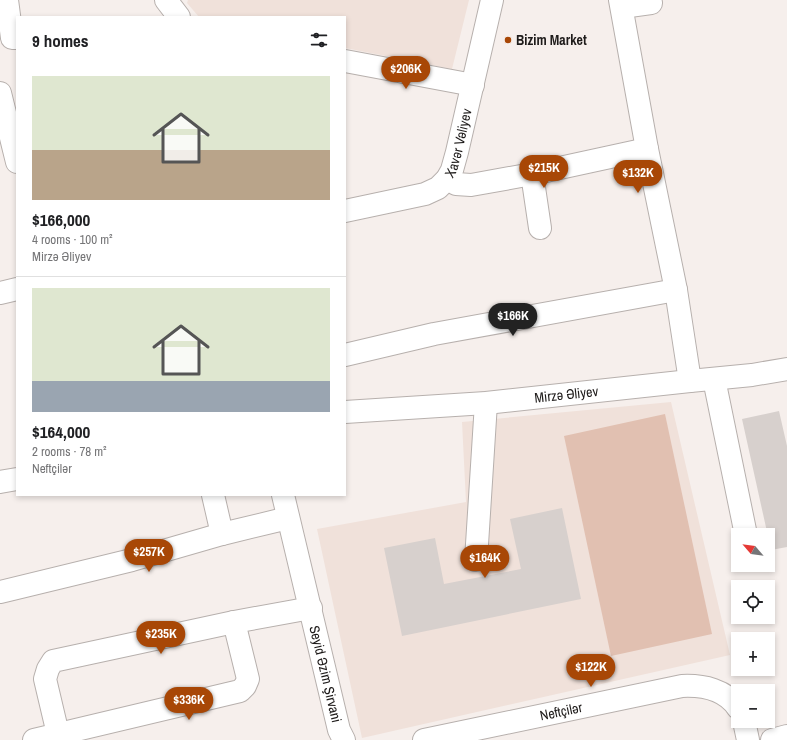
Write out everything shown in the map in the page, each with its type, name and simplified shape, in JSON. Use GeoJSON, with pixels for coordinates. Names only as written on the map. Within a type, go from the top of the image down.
{"type":"FeatureCollection","features":[{"type":"Feature","properties":{"kind":"street"},"geometry":{"type":"LineString","coordinates":[[7,0],[10,43]]}},
{"type":"Feature","properties":{"kind":"street"},"geometry":{"type":"LineString","coordinates":[[166,0],[178,16]]}},
{"type":"Feature","properties":{"kind":"street","name":"Xavər Vəliyev"},"geometry":{"type":"LineString","coordinates":[[346,211],[425,194],[438,188],[447,179],[452,170],[457,152],[492,0]]}},
{"type":"Feature","properties":{"kind":"street"},"geometry":{"type":"LineString","coordinates":[[651,3],[621,4],[646,149],[676,290],[690,381]]}},
{"type":"Feature","properties":{"kind":"street"},"geometry":{"type":"LineString","coordinates":[[346,61],[473,85]]}},
{"type":"Feature","properties":{"kind":"street"},"geometry":{"type":"LineString","coordinates":[[0,93],[16,158]]}},
{"type":"Feature","properties":{"kind":"street"},"geometry":{"type":"LineString","coordinates":[[447,179],[456,184],[471,185],[532,174],[646,149]]}},
{"type":"Feature","properties":{"kind":"street"},"geometry":{"type":"LineString","coordinates":[[532,174],[540,228]]}},
{"type":"Feature","properties":{"kind":"street"},"geometry":{"type":"LineString","coordinates":[[0,293],[16,289]]}},
{"type":"Feature","properties":{"kind":"street"},"geometry":{"type":"LineString","coordinates":[[346,355],[434,334],[676,290]]}},
{"type":"Feature","properties":{"kind":"street","name":"Mirzə Əliyev"},"geometry":{"type":"LineString","coordinates":[[346,412],[486,403],[752,375],[787,369]]}},
{"type":"Feature","properties":{"kind":"street"},"geometry":{"type":"LineString","coordinates":[[714,379],[745,528]]}},
{"type":"Feature","properties":{"kind":"street"},"geometry":{"type":"LineString","coordinates":[[476,560],[486,403]]}},
{"type":"Feature","properties":{"kind":"street"},"geometry":{"type":"LineString","coordinates":[[0,482],[16,479]]}},
{"type":"Feature","properties":{"kind":"street"},"geometry":{"type":"LineString","coordinates":[[213,496],[222,534]]}},
{"type":"Feature","properties":{"kind":"street","name":"Seyid Əzim Şirvani"},"geometry":{"type":"LineString","coordinates":[[283,496],[339,730],[344,740]]}},
{"type":"Feature","properties":{"kind":"street"},"geometry":{"type":"LineString","coordinates":[[0,592],[132,560],[222,534],[288,518]]}},
{"type":"Feature","properties":{"kind":"street","name":"Seyid Əzim Şirvani"},"geometry":{"type":"LineString","coordinates":[[58,734],[45,679],[48,669],[54,661],[234,622],[311,608]]}},
{"type":"Feature","properties":{"kind":"street"},"geometry":{"type":"LineString","coordinates":[[34,740],[240,691],[245,686],[248,679],[234,622]]}},
{"type":"Feature","properties":{"kind":"street","name":"Neftçilər"},"geometry":{"type":"LineString","coordinates":[[424,740],[490,733],[682,686],[697,685],[710,688],[731,700]]}},
{"type":"Feature","properties":{"kind":"street"},"geometry":{"type":"LineString","coordinates":[[745,728],[748,740]]}},
{"type":"Feature","properties":{"kind":"street"},"geometry":{"type":"LineString","coordinates":[[772,740],[787,736]]}},
{"type":"Feature","properties":{"kind":"shaded area"},"geometry":{"type":"Polygon","coordinates":[[[188,0],[469,0],[452,69],[346,48],[346,16],[198,16],[187,3],[188,0]]]}},
{"type":"Feature","properties":{"kind":"shaded area"},"geometry":{"type":"Polygon","coordinates":[[[671,402],[730,655],[362,738],[317,529],[466,502],[462,422],[671,402]]]}},
{"type":"Feature","properties":{"kind":"shaded area"},"geometry":{"type":"Polygon","coordinates":[[[665,414],[712,634],[611,656],[564,436],[665,414]]]}},
{"type":"Feature","properties":{"kind":"building"},"geometry":{"type":"Polygon","coordinates":[[[779,411],[787,446],[787,547],[775,549],[775,528],[766,528],[742,419],[779,411]]]}},
{"type":"Feature","properties":{"kind":"building"},"geometry":{"type":"Polygon","coordinates":[[[562,508],[581,599],[402,636],[384,548],[435,538],[444,584],[521,569],[510,519],[562,508]]]}},
{"type":"Feature","properties":{"kind":"place","name":"Bizim Market"},"geometry":{"type":"Point","coordinates":[508,40]}}]}
